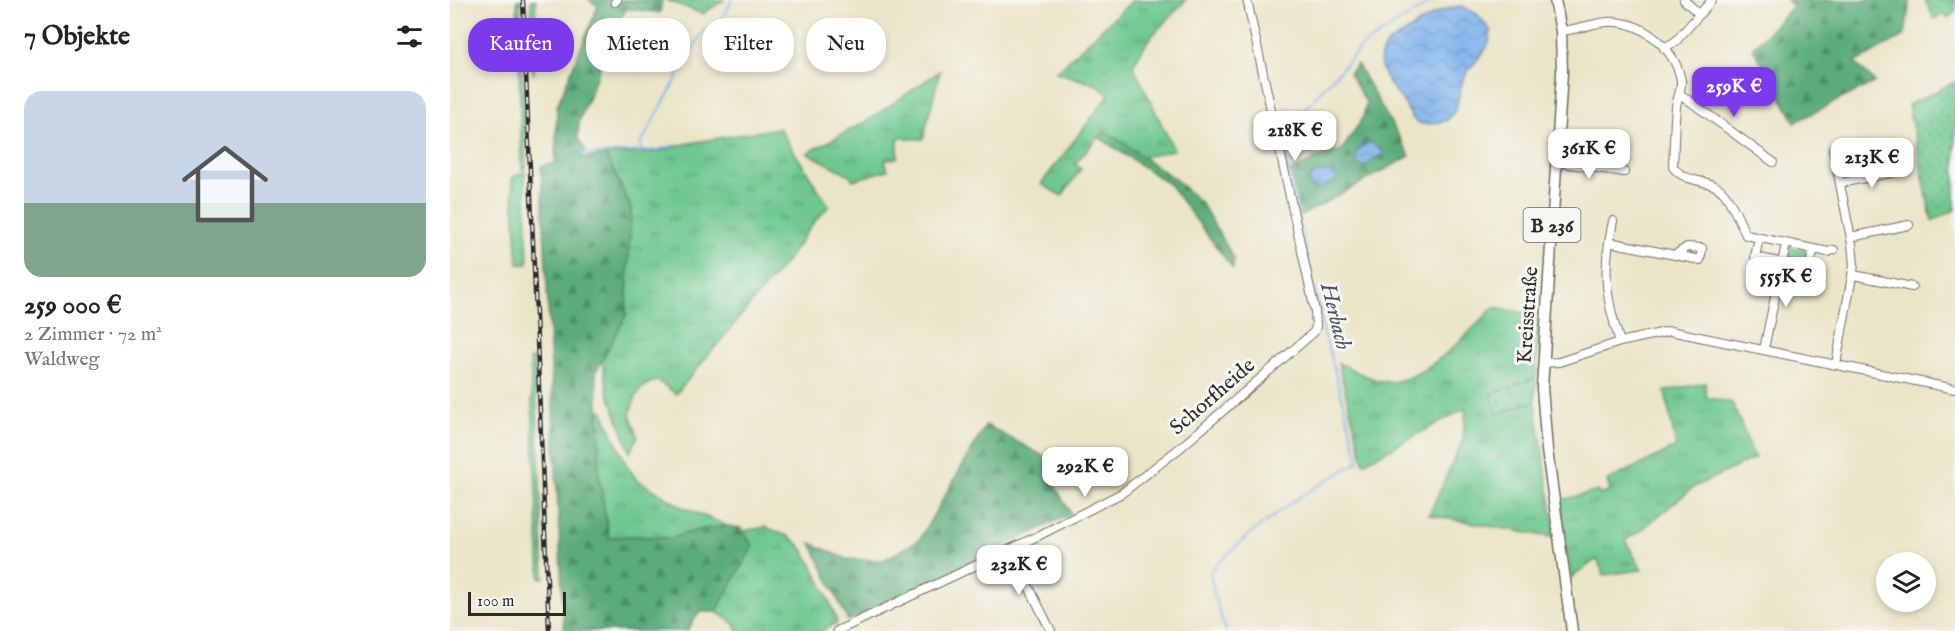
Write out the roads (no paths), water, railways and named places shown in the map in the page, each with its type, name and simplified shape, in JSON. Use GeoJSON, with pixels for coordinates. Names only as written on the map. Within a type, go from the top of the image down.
{"type":"FeatureCollection","features":[{"type":"Feature","properties":{"kind":"main road","name":"Kreisstraße"},"geometry":{"type":"LineString","coordinates":[[1555,0],[1561,31],[1562,73],[1543,363],[1545,426],[1572,631]]}},
{"type":"Feature","properties":{"kind":"street","name":"Schorfheide"},"geometry":{"type":"LineString","coordinates":[[837,631],[1122,493],[1180,448],[1308,339],[1316,327],[1247,0]]}},
{"type":"Feature","properties":{"kind":"street"},"geometry":{"type":"LineString","coordinates":[[1684,0],[1699,14]]}},
{"type":"Feature","properties":{"kind":"street"},"geometry":{"type":"LineString","coordinates":[[1664,48],[1676,41],[1712,0]]}},
{"type":"Feature","properties":{"kind":"street"},"geometry":{"type":"LineString","coordinates":[[1561,31],[1614,21],[1648,32],[1664,48],[1677,69],[1680,79],[1680,94],[1676,104],[1673,168],[1680,176],[1714,186],[1723,192],[1746,235],[1828,252],[1834,250]]}},
{"type":"Feature","properties":{"kind":"street"},"geometry":{"type":"LineString","coordinates":[[1680,94],[1773,162]]}},
{"type":"Feature","properties":{"kind":"street"},"geometry":{"type":"LineString","coordinates":[[1833,149],[1854,254],[1854,275],[1836,364]]}},
{"type":"Feature","properties":{"kind":"street"},"geometry":{"type":"LineString","coordinates":[[1556,162],[1624,172]]}},
{"type":"Feature","properties":{"kind":"street"},"geometry":{"type":"LineString","coordinates":[[1840,183],[1900,171]]}},
{"type":"Feature","properties":{"kind":"street"},"geometry":{"type":"LineString","coordinates":[[1613,221],[1605,276],[1606,292],[1620,342]]}},
{"type":"Feature","properties":{"kind":"street"},"geometry":{"type":"LineString","coordinates":[[1851,237],[1909,225]]}},
{"type":"Feature","properties":{"kind":"street"},"geometry":{"type":"LineString","coordinates":[[1759,238],[1755,257],[1782,263],[1809,268],[1814,249]]}},
{"type":"Feature","properties":{"kind":"street"},"geometry":{"type":"LineString","coordinates":[[1609,242],[1675,255]]}},
{"type":"Feature","properties":{"kind":"street"},"geometry":{"type":"LineString","coordinates":[[1764,349],[1786,244]]}},
{"type":"Feature","properties":{"kind":"street"},"geometry":{"type":"LineString","coordinates":[[1854,275],[1912,287]]}},
{"type":"Feature","properties":{"kind":"street"},"geometry":{"type":"LineString","coordinates":[[1543,363],[1559,362],[1620,342],[1670,331],[1955,389]]}},
{"type":"Feature","properties":{"kind":"street"},"geometry":{"type":"LineString","coordinates":[[1010,549],[1051,631]]}},
{"type":"Feature","properties":{"kind":"water"},"geometry":{"type":"Polygon","coordinates":[[[1462,6],[1477,14],[1491,31],[1490,39],[1464,78],[1457,106],[1451,116],[1444,121],[1420,123],[1413,118],[1386,79],[1381,65],[1383,50],[1388,43],[1432,15],[1462,6]]]}},
{"type":"Feature","properties":{"kind":"water"},"geometry":{"type":"Polygon","coordinates":[[[1370,142],[1382,151],[1383,155],[1376,157],[1366,166],[1357,165],[1358,151],[1370,142]]]}},
{"type":"Feature","properties":{"kind":"water"},"geometry":{"type":"Polygon","coordinates":[[[1330,171],[1339,178],[1321,189],[1309,183],[1309,178],[1319,172],[1330,171]]]}},
{"type":"Feature","properties":{"kind":"waterway"},"geometry":{"type":"LineString","coordinates":[[723,18],[732,0]]}},
{"type":"Feature","properties":{"kind":"waterway","name":"Herbach"},"geometry":{"type":"LineString","coordinates":[[1226,631],[1215,599],[1210,571],[1246,537],[1295,500],[1359,461],[1321,320],[1281,135],[1362,46],[1434,0]]}},
{"type":"Feature","properties":{"kind":"waterway"},"geometry":{"type":"LineString","coordinates":[[641,151],[640,145],[702,33]]}},
{"type":"Feature","properties":{"kind":"waterway"},"geometry":{"type":"LineString","coordinates":[[583,155],[658,150],[676,145]]}},
{"type":"Feature","properties":{"kind":"railway"},"geometry":{"type":"LineString","coordinates":[[523,0],[549,631]]}}]}
